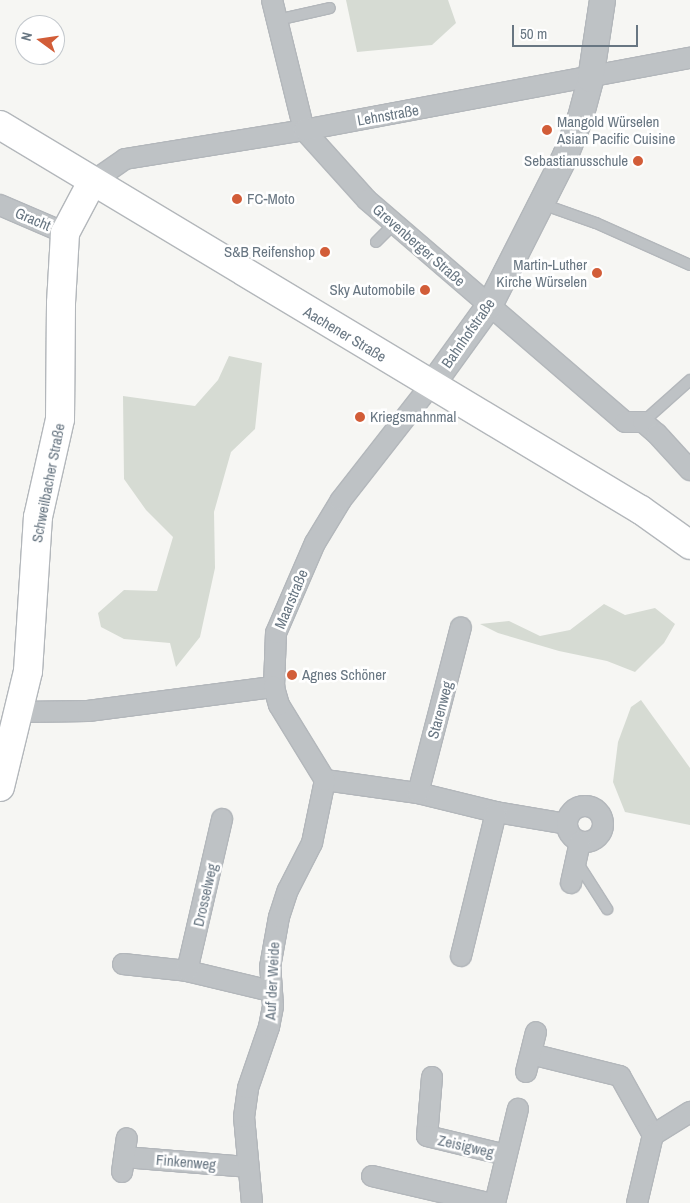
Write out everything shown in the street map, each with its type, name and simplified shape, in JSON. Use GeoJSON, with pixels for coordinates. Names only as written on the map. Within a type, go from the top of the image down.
{"type":"FeatureCollection","features":[{"type":"Feature","properties":{"kind":"main road","name":"Aachener Straße"},"geometry":{"type":"LineString","coordinates":[[0,125],[431,386],[641,510],[690,545]]}},
{"type":"Feature","properties":{"kind":"main road","name":"Schweilbacher Straße"},"geometry":{"type":"LineString","coordinates":[[0,787],[19,712],[33,623],[38,517],[60,420],[61,303],[66,232],[92,182]]}},
{"type":"Feature","properties":{"kind":"street","name":"Grevenberger Straße"},"geometry":{"type":"LineString","coordinates":[[272,0],[304,130],[367,200],[625,422],[643,422]]}},
{"type":"Feature","properties":{"kind":"street","name":"Bahnhofstraße"},"geometry":{"type":"LineString","coordinates":[[431,386],[489,305],[542,204],[580,117],[590,78],[602,0]]}},
{"type":"Feature","properties":{"kind":"street","name":"Lehnstraße"},"geometry":{"type":"LineString","coordinates":[[92,182],[125,159],[304,130],[690,58]]}},
{"type":"Feature","properties":{"kind":"street","name":"Gracht"},"geometry":{"type":"LineString","coordinates":[[0,205],[66,232]]}},
{"type":"Feature","properties":{"kind":"street","name":"Maarstraße"},"geometry":{"type":"LineString","coordinates":[[274,687],[276,633],[315,543],[341,500],[431,386]]}},
{"type":"Feature","properties":{"kind":"street"},"geometry":{"type":"LineString","coordinates":[[643,422],[690,470]]}},
{"type":"Feature","properties":{"kind":"street","name":"Starenweg"},"geometry":{"type":"LineString","coordinates":[[418,793],[461,627]]}},
{"type":"Feature","properties":{"kind":"street"},"geometry":{"type":"LineString","coordinates":[[19,712],[88,711],[274,687],[279,705],[325,780],[418,793],[496,812],[567,824]]}},
{"type":"Feature","properties":{"kind":"street","name":"Auf der Weide"},"geometry":{"type":"LineString","coordinates":[[252,1203],[253,1188],[247,1167],[244,1117],[248,1088],[269,1027],[273,1006],[270,967],[279,917],[288,890],[312,843],[325,780]]}},
{"type":"Feature","properties":{"kind":"street"},"geometry":{"type":"LineString","coordinates":[[570,884],[578,851],[567,824],[576,809],[587,807],[598,812],[602,821],[600,832],[592,841],[578,851]]}},
{"type":"Feature","properties":{"kind":"street"},"geometry":{"type":"LineString","coordinates":[[461,956],[496,812]]}},
{"type":"Feature","properties":{"kind":"street","name":"Drosselweg"},"geometry":{"type":"LineString","coordinates":[[187,972],[222,819]]}},
{"type":"Feature","properties":{"kind":"street"},"geometry":{"type":"LineString","coordinates":[[123,964],[187,972],[271,991]]}},
{"type":"Feature","properties":{"kind":"street"},"geometry":{"type":"LineString","coordinates":[[536,1032],[529,1063],[620,1076],[653,1135],[637,1203]]}},
{"type":"Feature","properties":{"kind":"street","name":"Zeisigweg"},"geometry":{"type":"LineString","coordinates":[[432,1076],[427,1136],[506,1155]]}},
{"type":"Feature","properties":{"kind":"street","name":"Zeisigweg"},"geometry":{"type":"LineString","coordinates":[[495,1203],[518,1109]]}},
{"type":"Feature","properties":{"kind":"street"},"geometry":{"type":"LineString","coordinates":[[653,1135],[690,1112]]}},
{"type":"Feature","properties":{"kind":"street","name":"Finkenweg"},"geometry":{"type":"LineString","coordinates":[[124,1156],[247,1167]]}},
{"type":"Feature","properties":{"kind":"street"},"geometry":{"type":"LineString","coordinates":[[372,1176],[488,1203]]}},
{"type":"Feature","properties":{"kind":"lane"},"geometry":{"type":"LineString","coordinates":[[277,20],[330,8]]}},
{"type":"Feature","properties":{"kind":"lane"},"geometry":{"type":"LineString","coordinates":[[542,204],[596,223],[690,265]]}},
{"type":"Feature","properties":{"kind":"lane"},"geometry":{"type":"LineString","coordinates":[[376,242],[395,223]]}},
{"type":"Feature","properties":{"kind":"lane"},"geometry":{"type":"LineString","coordinates":[[643,422],[690,380]]}},
{"type":"Feature","properties":{"kind":"lane"},"geometry":{"type":"LineString","coordinates":[[578,851],[607,910]]}},
{"type":"Feature","properties":{"kind":"shaded area"},"geometry":{"type":"Polygon","coordinates":[[[346,0],[448,0],[456,23],[432,45],[357,52],[346,0]]]}},
{"type":"Feature","properties":{"kind":"shaded area"},"geometry":{"type":"Polygon","coordinates":[[[229,356],[262,363],[255,429],[231,452],[214,512],[215,568],[200,637],[176,667],[170,643],[124,639],[101,627],[98,613],[124,590],[157,591],[173,537],[146,510],[124,479],[123,396],[195,406],[218,380],[229,356]]]}},
{"type":"Feature","properties":{"kind":"shaded area"},"geometry":{"type":"Polygon","coordinates":[[[604,604],[625,615],[655,608],[675,624],[664,643],[635,672],[607,661],[559,651],[498,633],[480,624],[509,621],[540,636],[570,630],[604,604]]]}},
{"type":"Feature","properties":{"kind":"shaded area"},"geometry":{"type":"Polygon","coordinates":[[[641,700],[690,768],[690,825],[625,812],[613,782],[618,742],[631,707],[641,700]]]}},
{"type":"Feature","properties":{"kind":"place","name":"Mangold Würselen Asian Pacific Cuisine"},"geometry":{"type":"Point","coordinates":[547,130]}},
{"type":"Feature","properties":{"kind":"place","name":"Sebastianusschule"},"geometry":{"type":"Point","coordinates":[638,161]}},
{"type":"Feature","properties":{"kind":"place","name":"FC-Moto"},"geometry":{"type":"Point","coordinates":[237,199]}},
{"type":"Feature","properties":{"kind":"place","name":"S&B Reifenshop"},"geometry":{"type":"Point","coordinates":[325,252]}},
{"type":"Feature","properties":{"kind":"place","name":"Martin-Luther Kirche Würselen"},"geometry":{"type":"Point","coordinates":[597,273]}},
{"type":"Feature","properties":{"kind":"place","name":"Sky Automobile"},"geometry":{"type":"Point","coordinates":[425,290]}},
{"type":"Feature","properties":{"kind":"place","name":"Kriegsmahnmal"},"geometry":{"type":"Point","coordinates":[360,417]}},
{"type":"Feature","properties":{"kind":"place","name":"Agnes Schöner"},"geometry":{"type":"Point","coordinates":[292,675]}}]}
